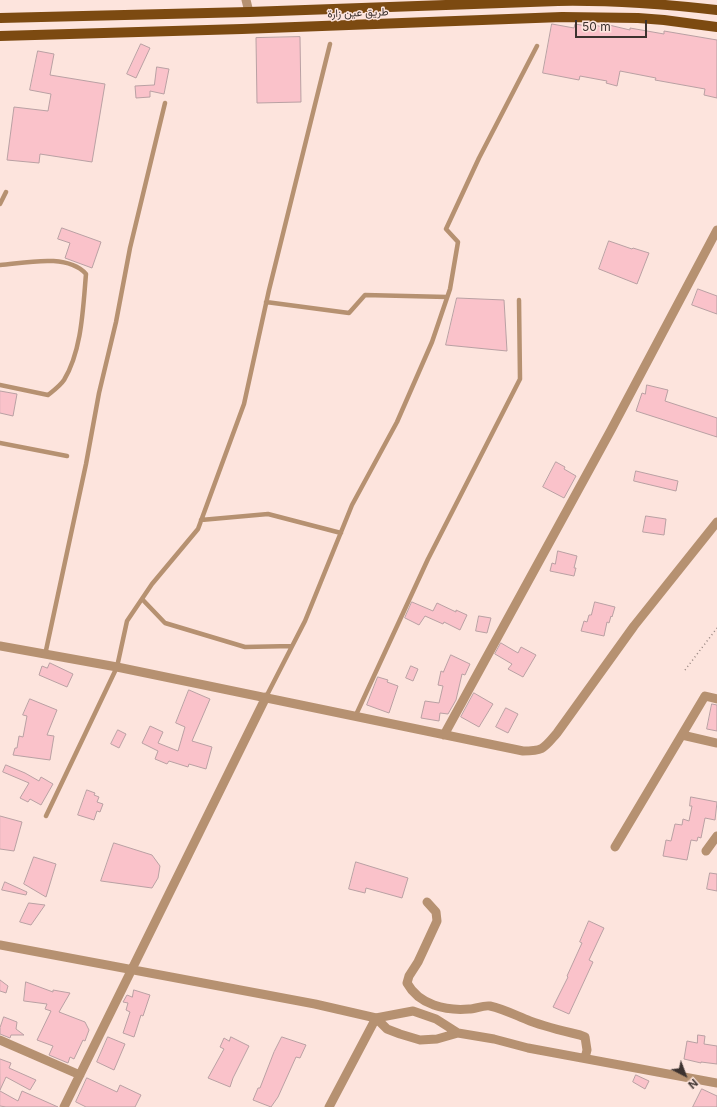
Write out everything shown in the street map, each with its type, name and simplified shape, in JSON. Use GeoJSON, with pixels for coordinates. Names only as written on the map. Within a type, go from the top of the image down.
{"type":"FeatureCollection","features":[{"type":"Feature","properties":{"kind":"main road","name":"طريق عين زارة"},"geometry":{"type":"LineString","coordinates":[[0,18],[249,12],[558,0],[638,2],[717,10]]}},
{"type":"Feature","properties":{"kind":"main road","name":"طريق عين زارة"},"geometry":{"type":"LineString","coordinates":[[0,36],[588,16],[664,20],[717,27]]}},
{"type":"Feature","properties":{"kind":"street"},"geometry":{"type":"LineString","coordinates":[[246,0],[249,12]]}},
{"type":"Feature","properties":{"kind":"street"},"geometry":{"type":"LineString","coordinates":[[444,734],[611,430],[717,230]]}},
{"type":"Feature","properties":{"kind":"street"},"geometry":{"type":"LineString","coordinates":[[0,646],[117,667],[523,751],[541,750],[557,733],[634,626],[717,522]]}},
{"type":"Feature","properties":{"kind":"street"},"geometry":{"type":"LineString","coordinates":[[615,847],[704,696],[717,699]]}},
{"type":"Feature","properties":{"kind":"street"},"geometry":{"type":"LineString","coordinates":[[64,1107],[266,697]]}},
{"type":"Feature","properties":{"kind":"street"},"geometry":{"type":"LineString","coordinates":[[682,735],[717,743]]}},
{"type":"Feature","properties":{"kind":"street"},"geometry":{"type":"LineString","coordinates":[[706,851],[717,836]]}},
{"type":"Feature","properties":{"kind":"street"},"geometry":{"type":"LineString","coordinates":[[427,902],[436,912],[437,921],[418,962],[409,976],[408,983],[411,991],[418,997],[439,1007],[465,1010],[488,1006],[530,1021],[580,1035],[584,1037],[586,1043],[585,1058]]}},
{"type":"Feature","properties":{"kind":"street"},"geometry":{"type":"LineString","coordinates":[[0,945],[315,1004],[376,1018],[413,1011],[436,1019],[458,1033],[717,1083]]}},
{"type":"Feature","properties":{"kind":"street"},"geometry":{"type":"LineString","coordinates":[[376,1018],[387,1028],[420,1040],[437,1039],[458,1033]]}},
{"type":"Feature","properties":{"kind":"street"},"geometry":{"type":"LineString","coordinates":[[329,1107],[376,1018]]}},
{"type":"Feature","properties":{"kind":"street"},"geometry":{"type":"LineString","coordinates":[[0,1040],[80,1074]]}},
{"type":"Feature","properties":{"kind":"lane"},"geometry":{"type":"LineString","coordinates":[[46,816],[117,667],[127,621],[152,584],[198,529],[244,404],[266,302],[330,44]]}},
{"type":"Feature","properties":{"kind":"lane"},"geometry":{"type":"LineString","coordinates":[[266,697],[305,621],[352,505],[397,422],[432,342],[450,289],[458,242],[446,229],[479,158],[537,46]]}},
{"type":"Feature","properties":{"kind":"lane"},"geometry":{"type":"LineString","coordinates":[[45,655],[86,464],[99,392],[116,322],[130,248],[165,103]]}},
{"type":"Feature","properties":{"kind":"lane"},"geometry":{"type":"LineString","coordinates":[[0,204],[6,192]]}},
{"type":"Feature","properties":{"kind":"lane"},"geometry":{"type":"LineString","coordinates":[[0,265],[52,260],[74,265],[82,269],[86,274],[80,330],[73,359],[63,380],[48,395],[0,385]]}},
{"type":"Feature","properties":{"kind":"lane"},"geometry":{"type":"LineString","coordinates":[[266,302],[349,313],[365,295],[447,297]]}},
{"type":"Feature","properties":{"kind":"lane"},"geometry":{"type":"LineString","coordinates":[[355,717],[428,559],[520,379],[519,300]]}},
{"type":"Feature","properties":{"kind":"lane"},"geometry":{"type":"LineString","coordinates":[[0,443],[67,456]]}},
{"type":"Feature","properties":{"kind":"lane"},"geometry":{"type":"LineString","coordinates":[[201,520],[268,514],[341,532]]}},
{"type":"Feature","properties":{"kind":"lane"},"geometry":{"type":"LineString","coordinates":[[142,599],[165,624],[245,647],[292,646]]}},
{"type":"Feature","properties":{"kind":"path"},"geometry":{"type":"LineString","coordinates":[[685,670],[717,628]]}},
{"type":"Feature","properties":{"kind":"building"},"geometry":{"type":"Polygon","coordinates":[[[552,24],[574,28],[575,24],[593,27],[594,25],[608,28],[609,25],[630,30],[630,28],[664,34],[664,31],[717,40],[717,98],[704,95],[705,89],[655,80],[656,78],[620,71],[617,86],[606,83],[607,81],[580,76],[579,80],[543,73],[552,24]]]}},
{"type":"Feature","properties":{"kind":"building"},"geometry":{"type":"Polygon","coordinates":[[[300,37],[301,102],[257,103],[256,38],[300,37]]]}},
{"type":"Feature","properties":{"kind":"building"},"geometry":{"type":"Polygon","coordinates":[[[141,44],[150,48],[136,78],[127,74],[141,44]]]}},
{"type":"Feature","properties":{"kind":"building"},"geometry":{"type":"Polygon","coordinates":[[[38,51],[54,54],[50,75],[105,84],[92,162],[40,154],[39,163],[7,160],[14,107],[48,111],[51,94],[30,90],[38,51]]]}},
{"type":"Feature","properties":{"kind":"building"},"geometry":{"type":"Polygon","coordinates":[[[157,67],[169,69],[164,94],[150,91],[150,97],[136,98],[135,86],[154,85],[157,67]]]}},
{"type":"Feature","properties":{"kind":"building"},"geometry":{"type":"Polygon","coordinates":[[[62,228],[101,242],[92,268],[65,258],[70,243],[58,239],[62,228]]]}},
{"type":"Feature","properties":{"kind":"building"},"geometry":{"type":"Polygon","coordinates":[[[609,241],[649,253],[637,284],[599,269],[609,241]]]}},
{"type":"Feature","properties":{"kind":"building"},"geometry":{"type":"Polygon","coordinates":[[[698,289],[717,296],[717,314],[692,305],[698,289]]]}},
{"type":"Feature","properties":{"kind":"building"},"geometry":{"type":"Polygon","coordinates":[[[457,298],[504,300],[507,351],[446,345],[457,298]]]}},
{"type":"Feature","properties":{"kind":"building"},"geometry":{"type":"Polygon","coordinates":[[[647,385],[668,390],[665,401],[717,418],[717,437],[636,411],[642,393],[645,394],[647,385]]]}},
{"type":"Feature","properties":{"kind":"building"},"geometry":{"type":"Polygon","coordinates":[[[0,391],[17,394],[13,416],[0,413],[0,391]]]}},
{"type":"Feature","properties":{"kind":"building"},"geometry":{"type":"Polygon","coordinates":[[[556,462],[576,476],[564,498],[543,487],[556,462]]]}},
{"type":"Feature","properties":{"kind":"building"},"geometry":{"type":"Polygon","coordinates":[[[636,471],[678,481],[676,491],[634,481],[636,471]]]}},
{"type":"Feature","properties":{"kind":"building"},"geometry":{"type":"Polygon","coordinates":[[[646,516],[666,519],[664,535],[643,532],[646,516]]]}},
{"type":"Feature","properties":{"kind":"building"},"geometry":{"type":"Polygon","coordinates":[[[558,551],[577,556],[574,576],[550,571],[552,563],[555,564],[558,551]]]}},
{"type":"Feature","properties":{"kind":"building"},"geometry":{"type":"Polygon","coordinates":[[[412,602],[433,611],[437,603],[456,612],[456,610],[467,615],[460,630],[444,622],[443,624],[425,616],[419,625],[405,618],[412,602]]]}},
{"type":"Feature","properties":{"kind":"building"},"geometry":{"type":"Polygon","coordinates":[[[595,602],[615,607],[609,623],[607,622],[604,636],[581,631],[584,621],[587,622],[589,615],[591,615],[595,602]]]}},
{"type":"Feature","properties":{"kind":"building"},"geometry":{"type":"Polygon","coordinates":[[[479,616],[491,618],[487,633],[476,631],[479,616]]]}},
{"type":"Feature","properties":{"kind":"building"},"geometry":{"type":"Polygon","coordinates":[[[501,643],[518,653],[521,647],[536,655],[523,677],[508,669],[512,664],[495,654],[501,643]]]}},
{"type":"Feature","properties":{"kind":"building"},"geometry":{"type":"Polygon","coordinates":[[[451,655],[470,664],[465,675],[462,674],[456,700],[448,714],[440,713],[439,721],[421,718],[425,701],[439,703],[443,686],[438,685],[441,671],[443,672],[451,655]]]}},
{"type":"Feature","properties":{"kind":"building"},"geometry":{"type":"Polygon","coordinates":[[[50,663],[73,674],[67,687],[39,675],[42,666],[47,668],[50,663]]]}},
{"type":"Feature","properties":{"kind":"building"},"geometry":{"type":"Polygon","coordinates":[[[411,666],[418,669],[413,681],[406,678],[411,666]]]}},
{"type":"Feature","properties":{"kind":"building"},"geometry":{"type":"Polygon","coordinates":[[[378,677],[388,680],[387,682],[398,686],[389,713],[367,705],[378,677]]]}},
{"type":"Feature","properties":{"kind":"building"},"geometry":{"type":"Polygon","coordinates":[[[189,690],[210,699],[192,741],[212,747],[206,769],[189,764],[188,767],[169,761],[167,764],[155,759],[158,751],[142,743],[150,726],[163,732],[158,743],[178,751],[185,727],[176,723],[189,690]]]}},
{"type":"Feature","properties":{"kind":"building"},"geometry":{"type":"Polygon","coordinates":[[[474,693],[493,704],[479,727],[461,717],[474,693]]]}},
{"type":"Feature","properties":{"kind":"building"},"geometry":{"type":"Polygon","coordinates":[[[30,699],[57,710],[47,735],[54,736],[50,760],[13,755],[15,748],[17,748],[19,736],[23,737],[27,716],[23,715],[30,699]]]}},
{"type":"Feature","properties":{"kind":"building"},"geometry":{"type":"Polygon","coordinates":[[[712,704],[717,705],[717,731],[707,729],[712,704]]]}},
{"type":"Feature","properties":{"kind":"building"},"geometry":{"type":"Polygon","coordinates":[[[506,708],[518,714],[508,733],[496,727],[506,708]]]}},
{"type":"Feature","properties":{"kind":"building"},"geometry":{"type":"Polygon","coordinates":[[[118,730],[126,734],[119,748],[111,744],[118,730]]]}},
{"type":"Feature","properties":{"kind":"building"},"geometry":{"type":"Polygon","coordinates":[[[6,765],[39,781],[41,777],[53,784],[41,805],[30,799],[28,802],[20,798],[29,783],[3,772],[6,765]]]}},
{"type":"Feature","properties":{"kind":"building"},"geometry":{"type":"Polygon","coordinates":[[[87,790],[95,793],[94,795],[99,797],[97,802],[103,804],[100,812],[97,811],[94,820],[78,815],[87,790]]]}},
{"type":"Feature","properties":{"kind":"building"},"geometry":{"type":"Polygon","coordinates":[[[691,797],[717,802],[715,820],[705,818],[701,838],[698,837],[697,841],[691,840],[687,860],[663,856],[666,840],[671,841],[675,824],[682,825],[683,819],[689,821],[692,806],[690,806],[691,797]]]}},
{"type":"Feature","properties":{"kind":"building"},"geometry":{"type":"Polygon","coordinates":[[[0,816],[22,822],[14,851],[0,849],[0,816]]]}},
{"type":"Feature","properties":{"kind":"building"},"geometry":{"type":"Polygon","coordinates":[[[114,843],[152,855],[160,866],[158,878],[152,888],[101,881],[114,843]]]}},
{"type":"Feature","properties":{"kind":"building"},"geometry":{"type":"Polygon","coordinates":[[[34,857],[56,864],[46,897],[24,884],[34,857]]]}},
{"type":"Feature","properties":{"kind":"building"},"geometry":{"type":"Polygon","coordinates":[[[356,862],[408,878],[402,898],[366,888],[365,893],[349,889],[356,862]]]}},
{"type":"Feature","properties":{"kind":"building"},"geometry":{"type":"Polygon","coordinates":[[[710,873],[717,874],[717,891],[707,889],[710,873]]]}},
{"type":"Feature","properties":{"kind":"building"},"geometry":{"type":"Polygon","coordinates":[[[5,882],[27,892],[26,895],[2,890],[5,882]]]}},
{"type":"Feature","properties":{"kind":"building"},"geometry":{"type":"Polygon","coordinates":[[[29,903],[45,905],[31,925],[20,922],[29,903]]]}},
{"type":"Feature","properties":{"kind":"building"},"geometry":{"type":"Polygon","coordinates":[[[589,921],[604,928],[589,960],[593,962],[569,1014],[553,1007],[568,977],[567,976],[582,943],[580,942],[589,921]]]}},
{"type":"Feature","properties":{"kind":"building"},"geometry":{"type":"Polygon","coordinates":[[[0,980],[8,986],[6,993],[0,991],[0,980]]]}},
{"type":"Feature","properties":{"kind":"building"},"geometry":{"type":"Polygon","coordinates":[[[26,982],[53,992],[53,990],[70,993],[59,1012],[85,1022],[89,1030],[85,1041],[83,1040],[74,1059],[70,1057],[68,1063],[49,1055],[53,1046],[37,1040],[51,1011],[45,1009],[47,1004],[24,1001],[26,982]]]}},
{"type":"Feature","properties":{"kind":"building"},"geometry":{"type":"Polygon","coordinates":[[[134,990],[150,995],[143,1016],[141,1015],[134,1037],[123,1033],[130,1012],[126,1010],[128,1003],[123,1002],[127,995],[132,997],[134,990]]]}},
{"type":"Feature","properties":{"kind":"building"},"geometry":{"type":"Polygon","coordinates":[[[4,1017],[17,1022],[16,1029],[24,1035],[11,1035],[10,1038],[0,1034],[0,1028],[4,1017]]]}},
{"type":"Feature","properties":{"kind":"building"},"geometry":{"type":"Polygon","coordinates":[[[698,1035],[705,1036],[704,1044],[717,1046],[717,1064],[701,1063],[684,1059],[687,1041],[697,1043],[698,1035]]]}},
{"type":"Feature","properties":{"kind":"building"},"geometry":{"type":"Polygon","coordinates":[[[108,1037],[125,1044],[114,1070],[97,1062],[108,1037]]]}},
{"type":"Feature","properties":{"kind":"building"},"geometry":{"type":"Polygon","coordinates":[[[231,1037],[249,1046],[230,1087],[208,1078],[224,1049],[220,1047],[224,1038],[229,1041],[231,1037]]]}},
{"type":"Feature","properties":{"kind":"building"},"geometry":{"type":"Polygon","coordinates":[[[282,1037],[306,1045],[300,1058],[296,1057],[278,1097],[271,1107],[253,1100],[258,1088],[260,1088],[274,1052],[282,1037]]]}},
{"type":"Feature","properties":{"kind":"building"},"geometry":{"type":"Polygon","coordinates":[[[0,1059],[11,1063],[9,1068],[36,1080],[30,1090],[6,1077],[0,1090],[0,1059]]]}},
{"type":"Feature","properties":{"kind":"building"},"geometry":{"type":"Polygon","coordinates":[[[636,1075],[649,1081],[645,1089],[633,1082],[636,1075]]]}},
{"type":"Feature","properties":{"kind":"building"},"geometry":{"type":"Polygon","coordinates":[[[87,1078],[117,1092],[120,1085],[141,1095],[135,1107],[86,1107],[76,1102],[87,1078]]]}},
{"type":"Feature","properties":{"kind":"building"},"geometry":{"type":"Polygon","coordinates":[[[702,1089],[717,1096],[717,1107],[693,1107],[702,1089]]]}},
{"type":"Feature","properties":{"kind":"building"},"geometry":{"type":"Polygon","coordinates":[[[0,1091],[18,1101],[22,1091],[58,1107],[0,1106],[0,1091]]]}}]}
